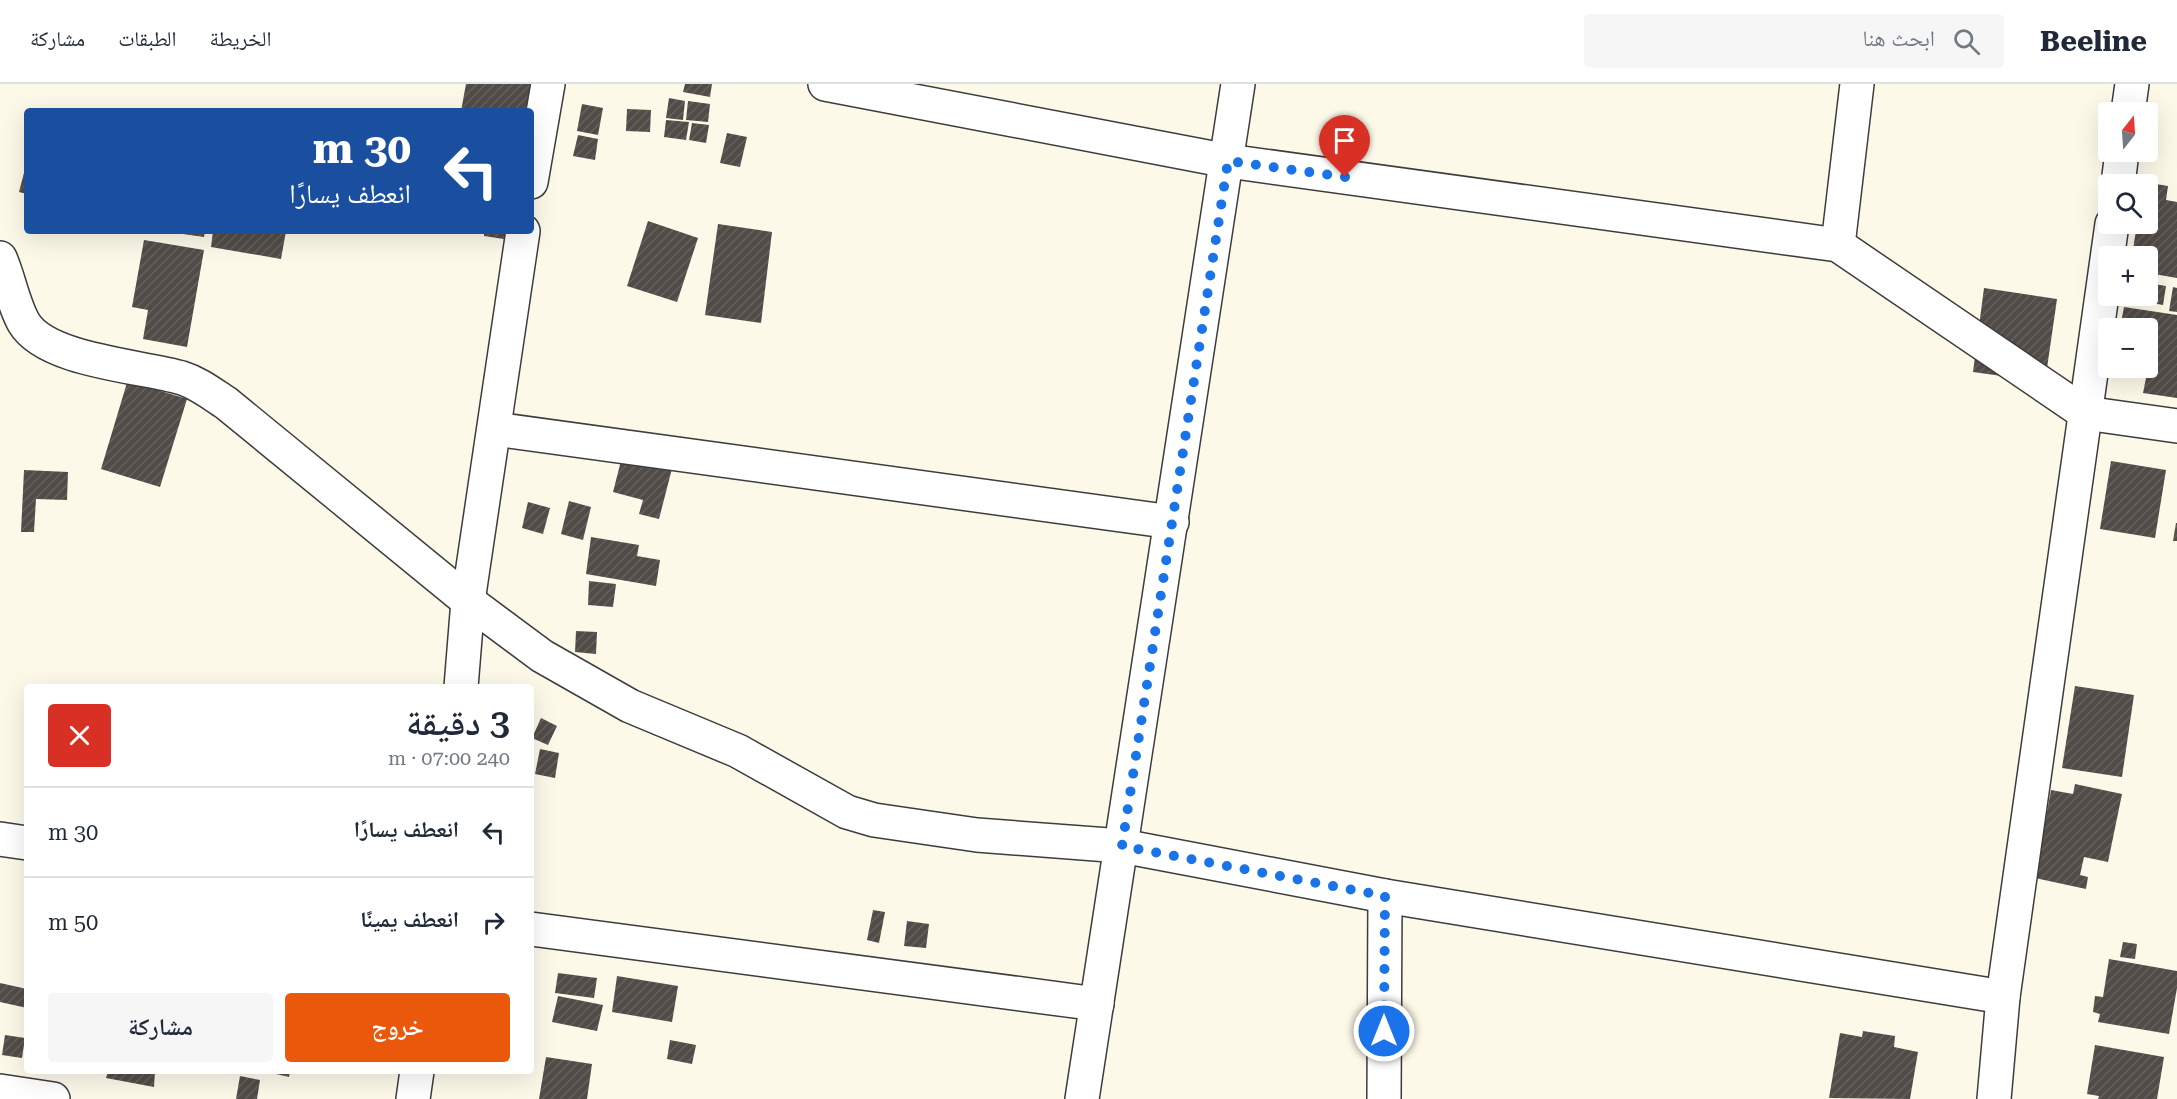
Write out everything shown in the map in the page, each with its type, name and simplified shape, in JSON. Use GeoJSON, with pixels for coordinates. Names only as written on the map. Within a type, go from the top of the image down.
{"type":"FeatureCollection","features":[{"type":"Feature","properties":{"kind":"street"},"geometry":{"type":"LineString","coordinates":[[534,165],[548,84]]}},
{"type":"Feature","properties":{"kind":"street"},"geometry":{"type":"LineString","coordinates":[[825,84],[1228,161],[1838,245],[2085,414],[2177,426]]}},
{"type":"Feature","properties":{"kind":"street"},"geometry":{"type":"LineString","coordinates":[[1082,1099],[1228,161],[1238,84]]}},
{"type":"Feature","properties":{"kind":"street"},"geometry":{"type":"LineString","coordinates":[[1838,245],[1857,84]]}},
{"type":"Feature","properties":{"kind":"street"},"geometry":{"type":"LineString","coordinates":[[2129,102],[2132,84]]}},
{"type":"Feature","properties":{"kind":"street"},"geometry":{"type":"LineString","coordinates":[[461,684],[468,601],[523,234]]}},
{"type":"Feature","properties":{"kind":"street"},"geometry":{"type":"LineString","coordinates":[[1994,1099],[2003,997],[2083,416],[2111,234]]}},
{"type":"Feature","properties":{"kind":"street"},"geometry":{"type":"LineString","coordinates":[[0,258],[24,322],[36,337],[65,352],[184,379],[206,389],[468,601],[542,656],[630,706],[738,751],[847,812],[874,820],[977,835],[1122,846],[1385,896],[2003,997]]}},
{"type":"Feature","properties":{"kind":"street"},"geometry":{"type":"LineString","coordinates":[[495,429],[1172,522]]}},
{"type":"Feature","properties":{"kind":"street"},"geometry":{"type":"LineString","coordinates":[[0,839],[24,843]]}},
{"type":"Feature","properties":{"kind":"street"},"geometry":{"type":"LineString","coordinates":[[1384,1099],[1385,896]]}},
{"type":"Feature","properties":{"kind":"street"},"geometry":{"type":"LineString","coordinates":[[534,929],[1097,1004]]}},
{"type":"Feature","properties":{"kind":"street"},"geometry":{"type":"LineString","coordinates":[[413,1099],[417,1074]]}},
{"type":"Feature","properties":{"kind":"building"},"geometry":{"type":"Polygon","coordinates":[[[466,84],[534,84],[530,108],[462,108],[466,84]]]}},
{"type":"Feature","properties":{"kind":"building"},"geometry":{"type":"Polygon","coordinates":[[[685,84],[712,84],[710,97],[683,92],[685,84]]]}},
{"type":"Feature","properties":{"kind":"building"},"geometry":{"type":"Polygon","coordinates":[[[669,98],[685,101],[683,120],[666,118],[669,98]]]}},
{"type":"Feature","properties":{"kind":"building"},"geometry":{"type":"Polygon","coordinates":[[[688,101],[710,104],[708,122],[686,120],[688,101]]]}},
{"type":"Feature","properties":{"kind":"building"},"geometry":{"type":"Polygon","coordinates":[[[582,104],[603,108],[598,135],[577,131],[582,104]]]}},
{"type":"Feature","properties":{"kind":"building"},"geometry":{"type":"Polygon","coordinates":[[[627,109],[651,110],[650,132],[626,131],[627,109]]]}},
{"type":"Feature","properties":{"kind":"building"},"geometry":{"type":"Polygon","coordinates":[[[666,120],[689,122],[686,140],[664,137],[666,120]]]}},
{"type":"Feature","properties":{"kind":"building"},"geometry":{"type":"Polygon","coordinates":[[[692,123],[709,125],[706,143],[689,140],[692,123]]]}},
{"type":"Feature","properties":{"kind":"building"},"geometry":{"type":"Polygon","coordinates":[[[727,133],[747,137],[740,167],[720,163],[727,133]]]}},
{"type":"Feature","properties":{"kind":"building"},"geometry":{"type":"Polygon","coordinates":[[[578,135],[598,139],[595,160],[573,156],[578,135]]]}},
{"type":"Feature","properties":{"kind":"building"},"geometry":{"type":"Polygon","coordinates":[[[24,173],[24,193],[19,192],[24,173]]]}},
{"type":"Feature","properties":{"kind":"building"},"geometry":{"type":"Polygon","coordinates":[[[2158,184],[2168,186],[2166,200],[2177,202],[2177,278],[2158,275],[2158,246],[2134,246],[2135,234],[2158,234],[2158,184]]]}},
{"type":"Feature","properties":{"kind":"building"},"geometry":{"type":"Polygon","coordinates":[[[648,221],[698,238],[677,302],[627,286],[648,221]]]}},
{"type":"Feature","properties":{"kind":"building"},"geometry":{"type":"Polygon","coordinates":[[[718,224],[772,232],[761,323],[705,315],[718,224]]]}},
{"type":"Feature","properties":{"kind":"building"},"geometry":{"type":"Polygon","coordinates":[[[183,234],[204,234],[204,237],[183,234]]]}},
{"type":"Feature","properties":{"kind":"building"},"geometry":{"type":"Polygon","coordinates":[[[213,234],[285,234],[281,259],[211,247],[213,234]]]}},
{"type":"Feature","properties":{"kind":"building"},"geometry":{"type":"Polygon","coordinates":[[[484,234],[511,234],[510,240],[484,236],[484,234]]]}},
{"type":"Feature","properties":{"kind":"building"},"geometry":{"type":"Polygon","coordinates":[[[144,240],[204,250],[187,347],[143,339],[148,310],[132,307],[144,240]]]}},
{"type":"Feature","properties":{"kind":"building"},"geometry":{"type":"Polygon","coordinates":[[[2158,285],[2166,286],[2163,305],[2158,304],[2158,285]]]}},
{"type":"Feature","properties":{"kind":"building"},"geometry":{"type":"Polygon","coordinates":[[[2173,287],[2177,288],[2177,312],[2169,311],[2173,287]]]}},
{"type":"Feature","properties":{"kind":"building"},"geometry":{"type":"Polygon","coordinates":[[[1984,288],[2057,299],[2045,382],[1973,372],[1984,288]]]}},
{"type":"Feature","properties":{"kind":"building"},"geometry":{"type":"Polygon","coordinates":[[[2124,307],[2177,315],[2177,398],[2143,393],[2146,378],[2158,378],[2158,318],[2122,318],[2124,307]]]}},
{"type":"Feature","properties":{"kind":"building"},"geometry":{"type":"Polygon","coordinates":[[[129,376],[141,385],[187,399],[160,487],[101,469],[129,376]]]}},
{"type":"Feature","properties":{"kind":"building"},"geometry":{"type":"Polygon","coordinates":[[[624,449],[674,461],[659,519],[639,514],[643,500],[613,492],[624,449]]]}},
{"type":"Feature","properties":{"kind":"building"},"geometry":{"type":"Polygon","coordinates":[[[2111,461],[2166,470],[2155,538],[2100,529],[2111,461]]]}},
{"type":"Feature","properties":{"kind":"building"},"geometry":{"type":"Polygon","coordinates":[[[24,470],[68,472],[67,500],[36,499],[34,532],[21,532],[24,470]]]}},
{"type":"Feature","properties":{"kind":"building"},"geometry":{"type":"Polygon","coordinates":[[[569,501],[591,507],[583,540],[561,534],[569,501]]]}},
{"type":"Feature","properties":{"kind":"building"},"geometry":{"type":"Polygon","coordinates":[[[528,502],[550,508],[543,534],[522,528],[528,502]]]}},
{"type":"Feature","properties":{"kind":"building"},"geometry":{"type":"Polygon","coordinates":[[[2176,523],[2177,541],[2173,541],[2176,523]]]}},
{"type":"Feature","properties":{"kind":"building"},"geometry":{"type":"Polygon","coordinates":[[[591,537],[639,545],[637,556],[660,560],[656,586],[586,574],[591,537]]]}},
{"type":"Feature","properties":{"kind":"building"},"geometry":{"type":"Polygon","coordinates":[[[589,581],[616,584],[613,607],[588,605],[589,581]]]}},
{"type":"Feature","properties":{"kind":"building"},"geometry":{"type":"Polygon","coordinates":[[[576,631],[597,632],[596,654],[575,652],[576,631]]]}},
{"type":"Feature","properties":{"kind":"building"},"geometry":{"type":"Polygon","coordinates":[[[2075,686],[2134,695],[2122,777],[2062,768],[2075,686]]]}},
{"type":"Feature","properties":{"kind":"building"},"geometry":{"type":"Polygon","coordinates":[[[541,718],[557,726],[548,745],[534,739],[541,718]]]}},
{"type":"Feature","properties":{"kind":"building"},"geometry":{"type":"Polygon","coordinates":[[[540,749],[559,753],[555,778],[535,774],[540,749]]]}},
{"type":"Feature","properties":{"kind":"building"},"geometry":{"type":"Polygon","coordinates":[[[2075,784],[2122,794],[2108,862],[2084,857],[2080,875],[2088,877],[2086,889],[2035,878],[2051,790],[2073,794],[2075,784]]]}},
{"type":"Feature","properties":{"kind":"building"},"geometry":{"type":"Polygon","coordinates":[[[873,910],[885,912],[879,943],[867,940],[873,910]]]}},
{"type":"Feature","properties":{"kind":"building"},"geometry":{"type":"Polygon","coordinates":[[[907,921],[929,924],[926,948],[904,946],[907,921]]]}},
{"type":"Feature","properties":{"kind":"building"},"geometry":{"type":"Polygon","coordinates":[[[2123,942],[2137,944],[2135,959],[2120,957],[2123,942]]]}},
{"type":"Feature","properties":{"kind":"building"},"geometry":{"type":"Polygon","coordinates":[[[2109,959],[2177,971],[2177,988],[2169,1034],[2098,1022],[2100,1014],[2093,1012],[2095,996],[2103,997],[2109,959]]]}},
{"type":"Feature","properties":{"kind":"building"},"geometry":{"type":"Polygon","coordinates":[[[558,973],[597,978],[594,998],[555,993],[558,973]]]}},
{"type":"Feature","properties":{"kind":"building"},"geometry":{"type":"Polygon","coordinates":[[[617,976],[678,986],[672,1022],[612,1012],[617,976]]]}},
{"type":"Feature","properties":{"kind":"building"},"geometry":{"type":"Polygon","coordinates":[[[0,983],[24,988],[24,1007],[0,1002],[0,983]]]}},
{"type":"Feature","properties":{"kind":"building"},"geometry":{"type":"Polygon","coordinates":[[[558,996],[603,1005],[597,1031],[552,1022],[558,996]]]}},
{"type":"Feature","properties":{"kind":"building"},"geometry":{"type":"Polygon","coordinates":[[[1863,1031],[1895,1036],[1894,1047],[1918,1052],[1910,1099],[1829,1098],[1840,1033],[1862,1037],[1863,1031]]]}},
{"type":"Feature","properties":{"kind":"building"},"geometry":{"type":"Polygon","coordinates":[[[5,1035],[24,1038],[22,1058],[2,1055],[5,1035]]]}},
{"type":"Feature","properties":{"kind":"building"},"geometry":{"type":"Polygon","coordinates":[[[670,1040],[696,1045],[692,1064],[667,1059],[670,1040]]]}},
{"type":"Feature","properties":{"kind":"building"},"geometry":{"type":"Polygon","coordinates":[[[2095,1045],[2164,1057],[2157,1099],[2098,1099],[2099,1096],[2087,1094],[2095,1045]]]}},
{"type":"Feature","properties":{"kind":"building"},"geometry":{"type":"Polygon","coordinates":[[[546,1057],[592,1064],[587,1099],[539,1099],[546,1057]]]}},
{"type":"Feature","properties":{"kind":"building"},"geometry":{"type":"Polygon","coordinates":[[[107,1074],[155,1074],[154,1087],[106,1078],[107,1074]]]}},
{"type":"Feature","properties":{"kind":"building"},"geometry":{"type":"Polygon","coordinates":[[[240,1076],[260,1080],[257,1099],[236,1099],[240,1076]]]}},
{"type":"Feature","properties":{"kind":"route"},"geometry":{"type":"LineString","coordinates":[[1345,177],[1228,161],[1122,846],[1385,896],[1384,1031]]}}]}
